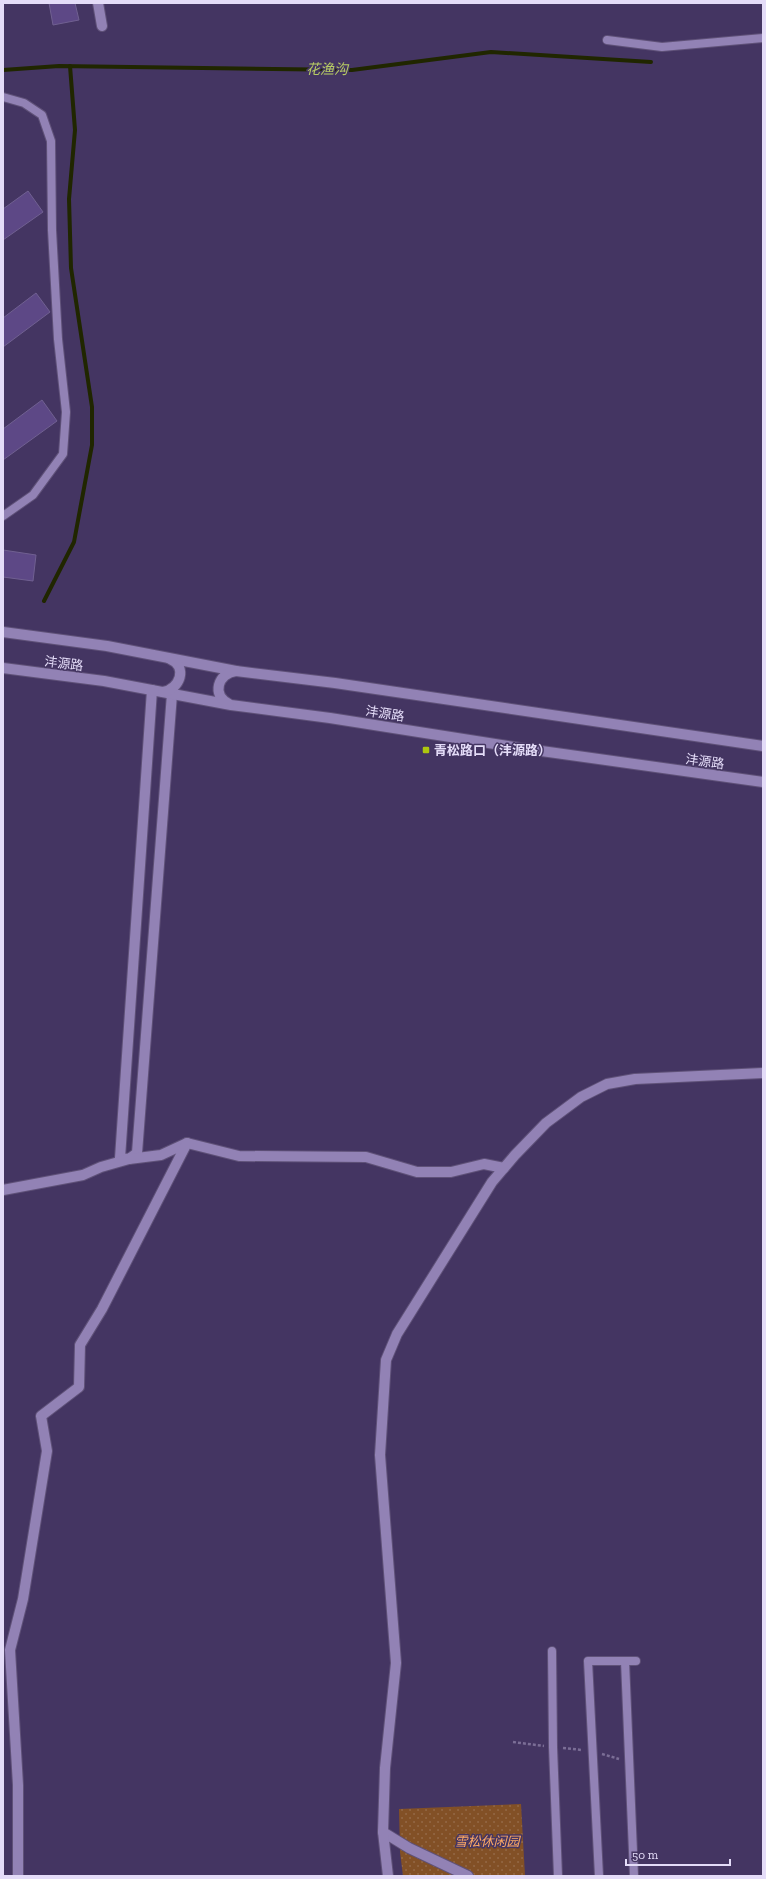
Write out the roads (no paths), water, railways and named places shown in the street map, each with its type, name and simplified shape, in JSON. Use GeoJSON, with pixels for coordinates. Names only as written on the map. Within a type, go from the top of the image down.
{"type":"FeatureCollection","features":[{"type":"Feature","properties":{"kind":"street"},"geometry":{"type":"LineString","coordinates":[[98,3],[102,26]]}},
{"type":"Feature","properties":{"kind":"street","name":"沣源路"},"geometry":{"type":"LineString","coordinates":[[3,632],[107,646],[236,671],[335,683],[763,746]]}},
{"type":"Feature","properties":{"kind":"street"},"geometry":{"type":"LineString","coordinates":[[152,690],[120,1158],[129,1159],[137,1153],[167,693],[179,681],[180,676],[176,663],[168,658]]}},
{"type":"Feature","properties":{"kind":"street","name":"沣源路"},"geometry":{"type":"LineString","coordinates":[[3,668],[104,681],[231,705],[330,718],[520,748],[763,782]]}},
{"type":"Feature","properties":{"kind":"street"},"geometry":{"type":"LineString","coordinates":[[231,705],[222,699],[218,690],[218,685],[223,676],[227,673],[236,671]]}},
{"type":"Feature","properties":{"kind":"street"},"geometry":{"type":"LineString","coordinates":[[388,1876],[383,1832],[385,1768],[396,1663],[380,1455],[386,1360],[397,1334],[492,1182],[546,1123],[581,1097],[607,1084],[635,1079],[763,1073]]}},
{"type":"Feature","properties":{"kind":"street"},"geometry":{"type":"LineString","coordinates":[[18,1876],[18,1785],[10,1650],[23,1599],[47,1451],[41,1416],[79,1387],[80,1345],[102,1309],[187,1143]]}},
{"type":"Feature","properties":{"kind":"street"},"geometry":{"type":"LineString","coordinates":[[3,1190],[83,1175],[129,1159],[161,1155],[187,1143],[239,1156],[366,1157],[417,1172],[451,1172],[484,1164],[504,1168]]}},
{"type":"Feature","properties":{"kind":"street"},"geometry":{"type":"LineString","coordinates":[[383,1832],[409,1848],[468,1876]]}},
{"type":"Feature","properties":{"kind":"lane"},"geometry":{"type":"LineString","coordinates":[[606,40],[662,47],[763,38]]}},
{"type":"Feature","properties":{"kind":"lane"},"geometry":{"type":"LineString","coordinates":[[3,97],[24,103],[42,115],[51,141],[52,230],[58,339],[66,412],[62,454],[34,495],[3,516]]}},
{"type":"Feature","properties":{"kind":"lane"},"geometry":{"type":"LineString","coordinates":[[552,1651],[553,1747],[558,1876]]}},
{"type":"Feature","properties":{"kind":"lane"},"geometry":{"type":"LineString","coordinates":[[599,1876],[588,1661],[636,1660]]}},
{"type":"Feature","properties":{"kind":"lane"},"geometry":{"type":"LineString","coordinates":[[625,1661],[634,1876]]}},
{"type":"Feature","properties":{"kind":"waterway","name":"花渔沟"},"geometry":{"type":"LineString","coordinates":[[3,70],[59,66],[352,70],[491,52],[651,62]]}},
{"type":"Feature","properties":{"kind":"waterway"},"geometry":{"type":"LineString","coordinates":[[44,601],[74,542],[92,445],[92,407],[71,268],[69,199],[75,130],[70,66]]}},
{"type":"Feature","properties":{"kind":"place","name":"青松路口（沣源路）"},"geometry":{"type":"Point","coordinates":[426,750]}},
{"type":"Feature","properties":{"kind":"park label","name":"雪松休闲园"},"geometry":{"type":"Point","coordinates":[487,1841]}}]}
